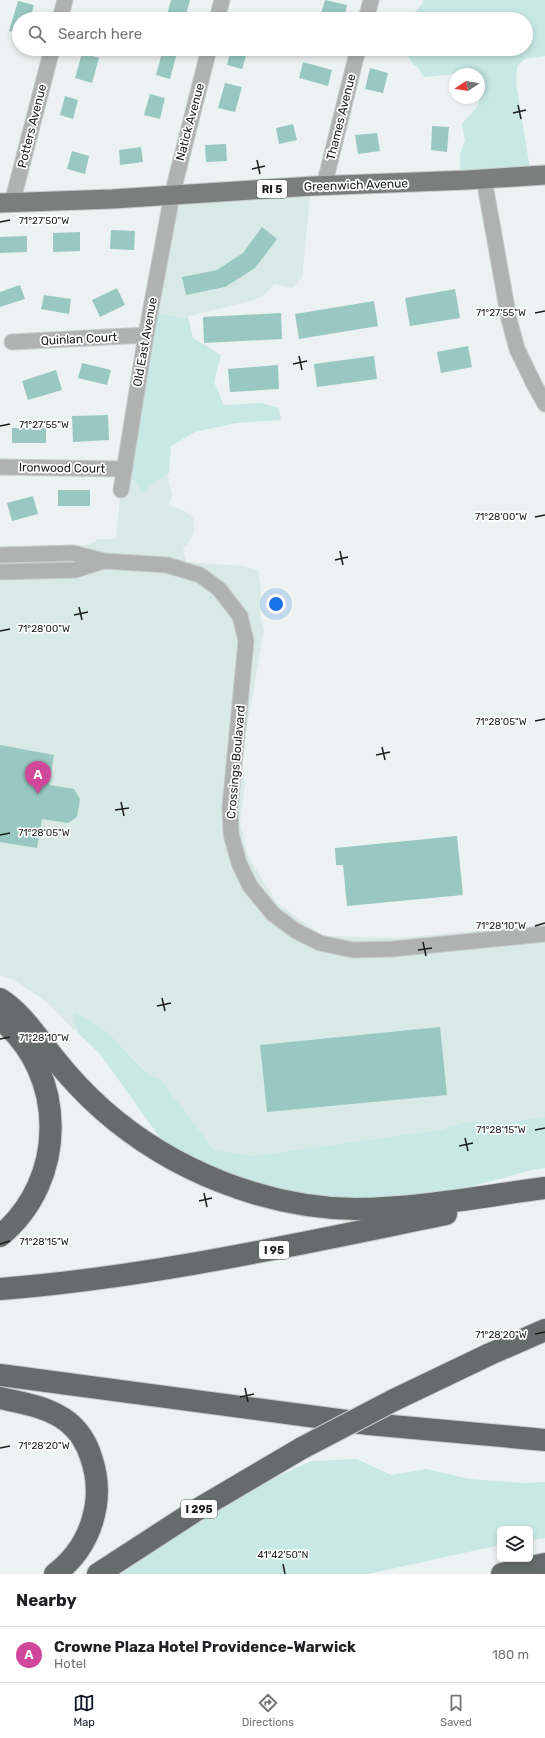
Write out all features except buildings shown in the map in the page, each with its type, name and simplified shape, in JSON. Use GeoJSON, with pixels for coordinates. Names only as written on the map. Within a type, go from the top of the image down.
{"type":"FeatureCollection","features":[{"type":"Feature","properties":{"kind":"highway"},"geometry":{"type":"LineString","coordinates":[[0,999],[14,1009],[30,1026],[74,1081],[124,1127],[166,1155],[237,1187],[286,1201],[355,1209],[403,1206],[545,1188]]}},
{"type":"Feature","properties":{"kind":"highway"},"geometry":{"type":"LineString","coordinates":[[0,1019],[23,1042],[37,1065],[49,1102],[52,1131],[47,1161],[37,1190],[21,1214],[0,1236]]}},
{"type":"Feature","properties":{"kind":"highway","name":"I 95"},"geometry":{"type":"LineString","coordinates":[[0,1289],[99,1279],[216,1261],[545,1194]]}},
{"type":"Feature","properties":{"kind":"highway","name":"I 295"},"geometry":{"type":"LineString","coordinates":[[98,1574],[195,1511],[302,1448],[394,1400],[490,1354],[545,1330]]}},
{"type":"Feature","properties":{"kind":"highway"},"geometry":{"type":"LineString","coordinates":[[0,1375],[369,1424],[545,1440]]}},
{"type":"Feature","properties":{"kind":"highway"},"geometry":{"type":"LineString","coordinates":[[0,1398],[39,1408],[67,1422],[80,1435],[93,1462],[97,1484],[94,1520],[83,1545],[68,1563],[55,1574]]}},
{"type":"Feature","properties":{"kind":"highway"},"geometry":{"type":"LineString","coordinates":[[502,1574],[545,1564]]}},
{"type":"Feature","properties":{"kind":"main road","name":"Greenwich Avenue"},"geometry":{"type":"LineString","coordinates":[[6,203],[545,175]]}},
{"type":"Feature","properties":{"kind":"street"},"geometry":{"type":"LineString","coordinates":[[62,12],[65,0]]}},
{"type":"Feature","properties":{"kind":"street"},"geometry":{"type":"LineString","coordinates":[[219,12],[222,0]]}},
{"type":"Feature","properties":{"kind":"street"},"geometry":{"type":"LineString","coordinates":[[367,12],[370,0]]}},
{"type":"Feature","properties":{"kind":"street","name":"Potters Avenue"},"geometry":{"type":"LineString","coordinates":[[6,203],[50,56]]}},
{"type":"Feature","properties":{"kind":"street","name":"Natick Avenue"},"geometry":{"type":"LineString","coordinates":[[172,195],[207,56]]}},
{"type":"Feature","properties":{"kind":"street","name":"Thames Avenue"},"geometry":{"type":"LineString","coordinates":[[324,186],[356,56]]}},
{"type":"Feature","properties":{"kind":"street"},"geometry":{"type":"LineString","coordinates":[[484,179],[509,319],[517,349],[545,404]]}},
{"type":"Feature","properties":{"kind":"street","name":"Old East Avenue"},"geometry":{"type":"LineString","coordinates":[[121,490],[146,335],[172,195]]}},
{"type":"Feature","properties":{"kind":"street","name":"Quinlan Court"},"geometry":{"type":"LineString","coordinates":[[12,342],[146,335]]}},
{"type":"Feature","properties":{"kind":"street","name":"Ironwood Court"},"geometry":{"type":"LineString","coordinates":[[0,468],[124,469]]}},
{"type":"Feature","properties":{"kind":"street","name":"Crossings Boulavard"},"geometry":{"type":"LineString","coordinates":[[0,555],[73,553],[104,561],[167,565],[200,575],[219,589],[240,616],[246,641],[230,807],[231,834],[239,863],[250,886],[273,914],[296,931],[320,943],[353,950],[392,949],[545,934]]}},
{"type":"Feature","properties":{"kind":"street","name":"Crossings Boulavard"},"geometry":{"type":"LineString","coordinates":[[0,572],[75,570],[104,561]]}},
{"type":"Feature","properties":{"kind":"shaded area"},"geometry":{"type":"Polygon","coordinates":[[[423,0],[545,0],[545,56],[525,59],[517,66],[516,83],[531,175],[460,179],[460,154],[465,141],[462,124],[479,104],[485,104],[485,68],[449,68],[449,75],[424,77],[416,65],[414,66],[409,56],[533,56],[533,12],[415,12],[422,4],[423,0]]]}},
{"type":"Feature","properties":{"kind":"shaded area"},"geometry":{"type":"Polygon","coordinates":[[[311,188],[302,278],[293,288],[274,284],[265,295],[251,301],[181,318],[150,311],[170,195],[311,188]]]}},
{"type":"Feature","properties":{"kind":"shaded area"},"geometry":{"type":"Polygon","coordinates":[[[150,311],[181,318],[188,317],[193,338],[221,355],[214,382],[224,405],[262,403],[279,408],[281,420],[236,423],[195,432],[171,446],[169,473],[152,483],[143,493],[123,465],[150,311]]]}},
{"type":"Feature","properties":{"kind":"shaded area"},"geometry":{"type":"Polygon","coordinates":[[[123,465],[143,493],[152,483],[167,474],[172,495],[169,505],[183,510],[193,517],[194,532],[187,546],[183,548],[186,562],[242,566],[258,570],[261,589],[260,612],[264,630],[241,762],[245,783],[240,822],[248,856],[277,903],[323,936],[398,938],[545,925],[545,1117],[504,1123],[467,1122],[439,1130],[252,1156],[214,1150],[172,1094],[156,1078],[147,1072],[111,1036],[74,1014],[77,1028],[74,1030],[48,1003],[14,980],[0,975],[0,547],[85,545],[95,542],[97,539],[116,539],[123,465]]]}},
{"type":"Feature","properties":{"kind":"shaded area"},"geometry":{"type":"Polygon","coordinates":[[[74,1013],[89,1020],[102,1029],[111,1036],[141,1067],[160,1079],[214,1150],[252,1156],[439,1130],[467,1122],[504,1123],[545,1117],[545,1168],[532,1170],[420,1200],[306,1201],[173,1156],[100,1054],[77,1032],[74,1013]]]}},
{"type":"Feature","properties":{"kind":"shaded area"},"geometry":{"type":"Polygon","coordinates":[[[357,1459],[391,1475],[426,1469],[470,1479],[523,1483],[545,1482],[545,1538],[533,1540],[533,1526],[497,1526],[497,1546],[368,1574],[121,1574],[169,1541],[264,1483],[311,1461],[357,1459]]]}},
{"type":"Feature","properties":{"kind":"place","name":"Crowne Plaza Hotel Providence-Warwick"},"geometry":{"type":"Point","coordinates":[38,794]}}]}
